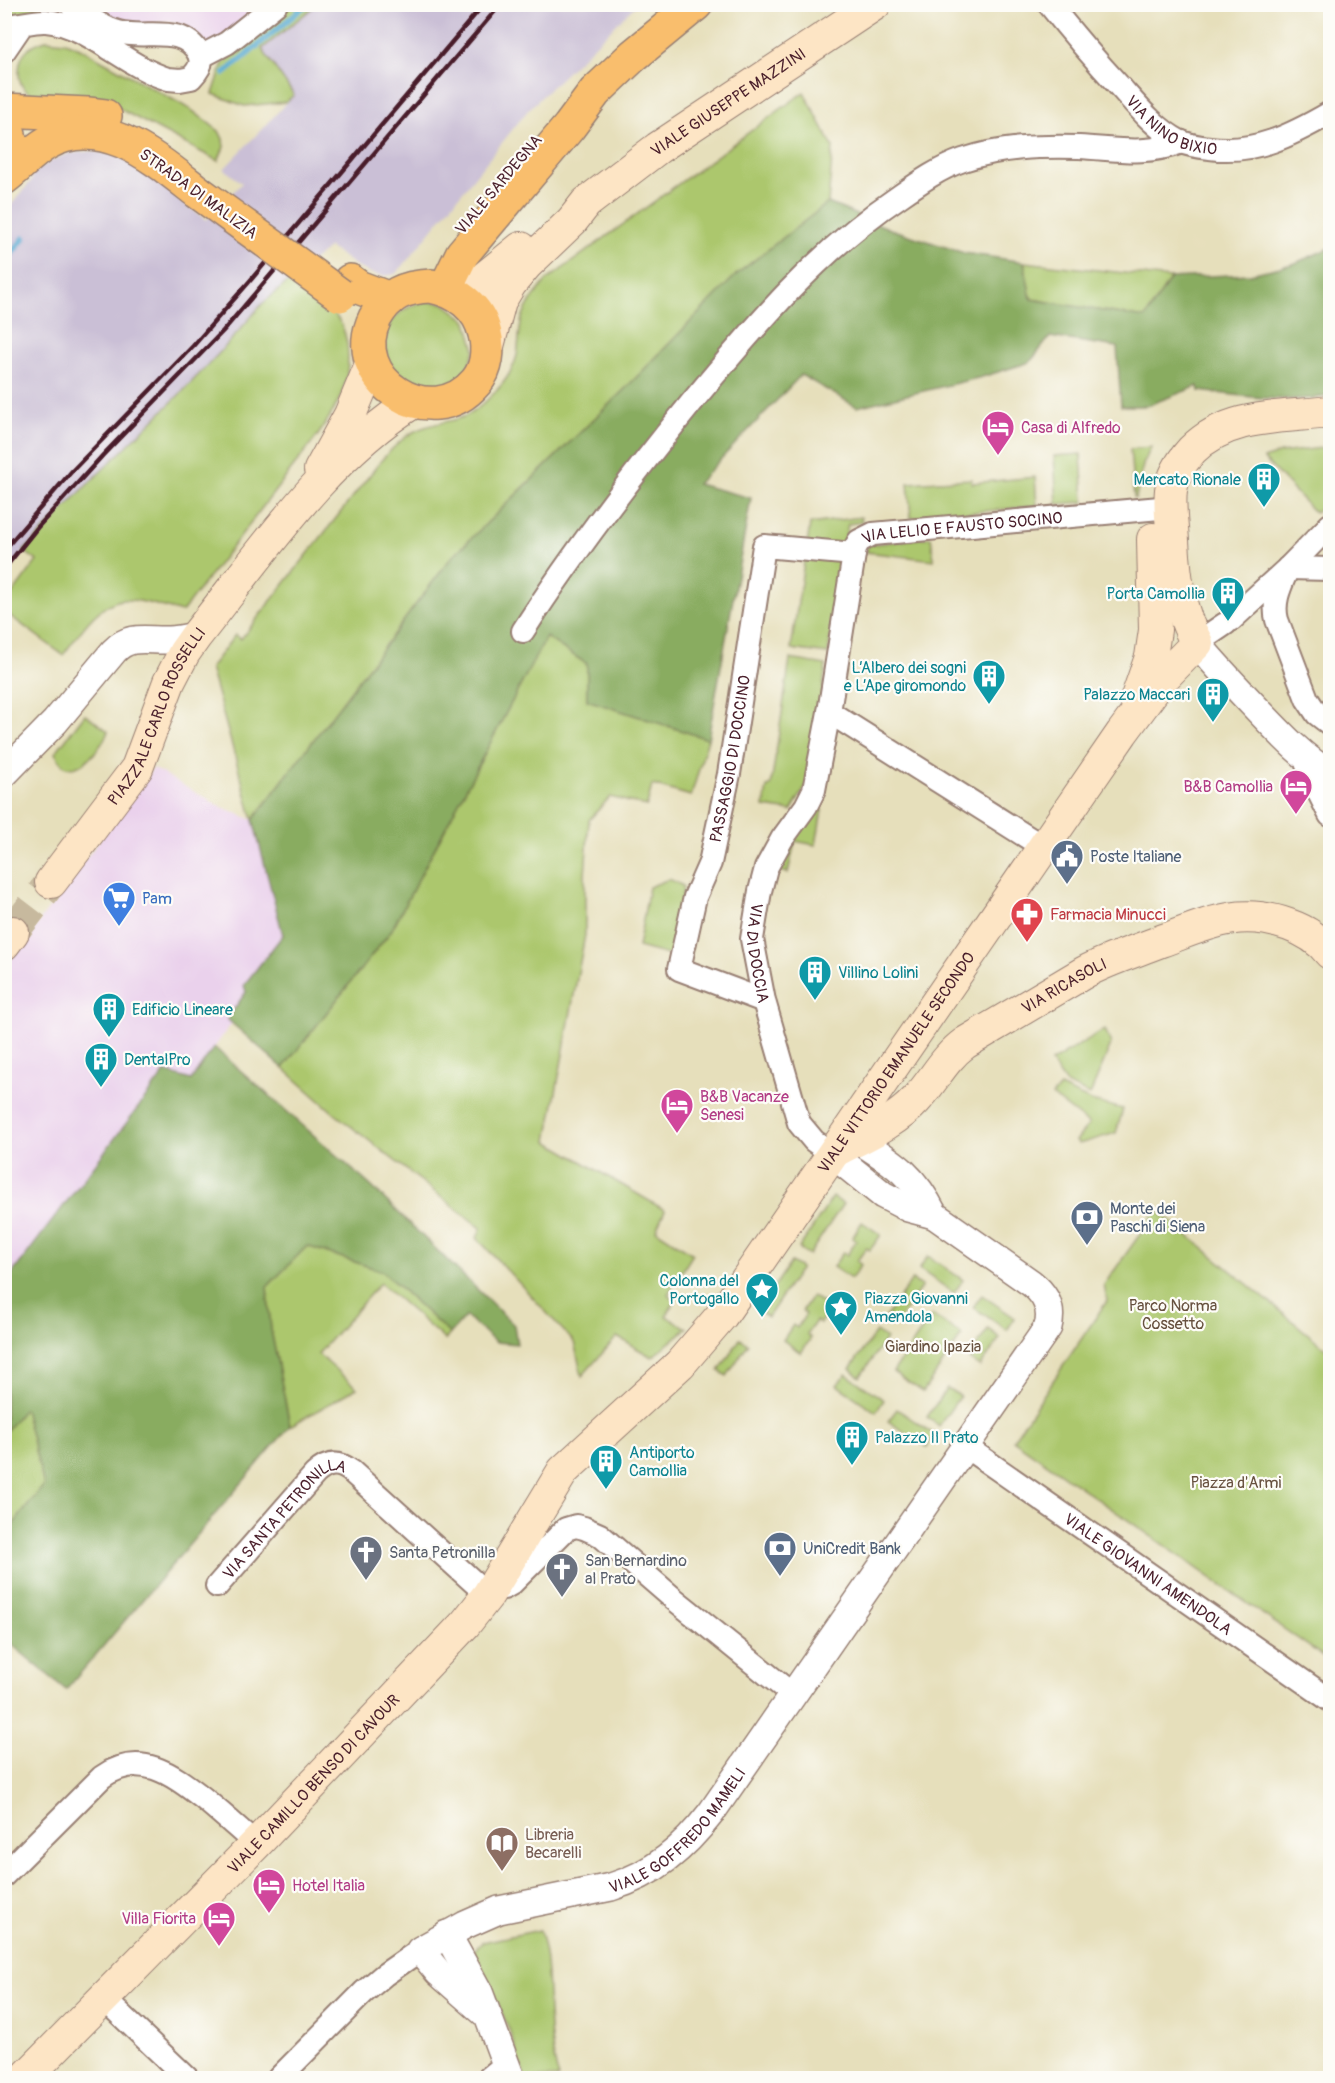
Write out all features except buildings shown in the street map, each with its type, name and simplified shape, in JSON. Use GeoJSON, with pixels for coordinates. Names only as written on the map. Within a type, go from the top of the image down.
{"type":"FeatureCollection","features":[{"type":"Feature","properties":{"kind":"main road","name":"VIALE SARDEGNA"},"geometry":{"type":"LineString","coordinates":[[400,293],[542,131],[559,116],[595,92],[645,46],[696,4]]}},
{"type":"Feature","properties":{"kind":"main road","name":"VIALE GIUSEPPE MAZZINI"},"geometry":{"type":"LineString","coordinates":[[453,293],[555,220],[586,203],[658,148],[874,4]]}},
{"type":"Feature","properties":{"kind":"main road","name":"VIALE SARDEGNA"},"geometry":{"type":"LineString","coordinates":[[453,293],[462,255],[569,127],[595,92]]}},
{"type":"Feature","properties":{"kind":"main road","name":"STRADA DI MALIZIA"},"geometry":{"type":"LineString","coordinates":[[4,110],[105,116],[146,134],[203,185],[345,288],[371,349]]}},
{"type":"Feature","properties":{"kind":"main road"},"geometry":{"type":"LineString","coordinates":[[4,122],[11,146],[8,165],[4,172]]}},
{"type":"Feature","properties":{"kind":"main road","name":"STRADA DI MALIZIA"},"geometry":{"type":"LineString","coordinates":[[4,178],[48,142],[63,136],[90,134],[138,148],[203,185]]}},
{"type":"Feature","properties":{"kind":"main road","name":"VIALE GIUSEPPE MAZZINI"},"geometry":{"type":"LineString","coordinates":[[415,402],[434,404],[453,400],[467,392],[479,378],[486,363],[496,312],[511,283],[526,265],[572,221],[586,203]]}},
{"type":"Feature","properties":{"kind":"main road","name":"STRADA DI MALIZIA"},"geometry":{"type":"LineString","coordinates":[[345,288],[358,286],[400,293]]}},
{"type":"Feature","properties":{"kind":"main road"},"geometry":{"type":"LineString","coordinates":[[305,498],[350,415],[371,349],[374,321],[400,293],[431,286],[453,293],[478,316],[488,346]]}},
{"type":"Feature","properties":{"kind":"main road"},"geometry":{"type":"LineString","coordinates":[[196,636],[305,498],[380,426],[415,402],[397,393],[382,380],[371,349]]}},
{"type":"Feature","properties":{"kind":"main road"},"geometry":{"type":"LineString","coordinates":[[1122,733],[1144,677],[1153,643],[1161,507],[1185,458],[1204,439],[1229,426],[1254,419],[1330,412]]}},
{"type":"Feature","properties":{"kind":"main road"},"geometry":{"type":"LineString","coordinates":[[1161,507],[1187,624],[1197,643]]}},
{"type":"Feature","properties":{"kind":"main road","name":"PIAZZALE CARLO ROSSELLI"},"geometry":{"type":"LineString","coordinates":[[51,882],[137,768],[169,682],[184,652],[196,636]]}},
{"type":"Feature","properties":{"kind":"main road","name":"VIALE VITTORIO EMANUELE SECONDO"},"geometry":{"type":"LineString","coordinates":[[572,1462],[663,1381],[708,1333],[845,1141],[1122,733],[1162,680],[1197,643]]}},
{"type":"Feature","properties":{"kind":"main road","name":"VIA RICASOLI"},"geometry":{"type":"LineString","coordinates":[[845,1141],[894,1118],[915,1102],[959,1047],[1105,962],[1206,925],[1245,916],[1272,919],[1298,928],[1314,937],[1330,953]]}},
{"type":"Feature","properties":{"kind":"main road","name":"VIALE CAMILLO BENSO DI CAVOUR"},"geometry":{"type":"LineString","coordinates":[[25,2079],[256,1844],[465,1624],[491,1590],[556,1481],[572,1462]]}},
{"type":"Feature","properties":{"kind":"street"},"geometry":{"type":"LineString","coordinates":[[4,51],[13,26],[39,21],[59,24],[83,34],[162,77],[173,80],[191,78],[200,67],[201,57],[195,48],[182,39],[169,34],[130,35],[114,31],[70,4]]}},
{"type":"Feature","properties":{"kind":"street"},"geometry":{"type":"LineString","coordinates":[[201,57],[227,43],[276,4]]}},
{"type":"Feature","properties":{"kind":"street","name":"VIA NINO BIXIO"},"geometry":{"type":"LineString","coordinates":[[1049,4],[1133,102],[1156,124],[1182,142],[1222,150],[1240,150],[1285,137],[1330,113]]}},
{"type":"Feature","properties":{"kind":"street"},"geometry":{"type":"LineString","coordinates":[[523,631],[598,520],[743,341],[806,272],[863,222],[929,177],[973,157],[1001,150],[1035,146],[1152,151],[1182,142]]}},
{"type":"Feature","properties":{"kind":"street","name":"VIA LELIO E FAUSTO SOCINO"},"geometry":{"type":"LineString","coordinates":[[829,712],[854,554],[859,540],[873,534],[1161,507]]}},
{"type":"Feature","properties":{"kind":"street"},"geometry":{"type":"LineString","coordinates":[[1330,525],[1288,568],[1228,622],[1197,643],[1220,671],[1304,756],[1330,774]]}},
{"type":"Feature","properties":{"kind":"street","name":"PASSAGGIO DI DOCCINO"},"geometry":{"type":"LineString","coordinates":[[764,1002],[679,969],[696,897],[708,869],[729,774],[764,546],[854,554]]}},
{"type":"Feature","properties":{"kind":"street"},"geometry":{"type":"LineString","coordinates":[[1288,568],[1330,570]]}},
{"type":"Feature","properties":{"kind":"street"},"geometry":{"type":"LineString","coordinates":[[1288,568],[1276,601],[1278,624],[1306,699],[1317,714],[1330,724]]}},
{"type":"Feature","properties":{"kind":"street","name":"PIAZZALE CARLO ROSSELLI"},"geometry":{"type":"LineString","coordinates":[[4,774],[56,722],[123,643],[136,639],[170,640],[196,636]]}},
{"type":"Feature","properties":{"kind":"street"},"geometry":{"type":"LineString","coordinates":[[829,712],[1043,847]]}},
{"type":"Feature","properties":{"kind":"street","name":"VIA DI DOCCIA"},"geometry":{"type":"LineString","coordinates":[[829,712],[814,790],[766,868],[759,891],[752,939],[764,1002],[799,1123],[814,1141],[845,1141]]}},
{"type":"Feature","properties":{"kind":"street"},"geometry":{"type":"LineString","coordinates":[[1304,756],[1311,777],[1330,815]]}},
{"type":"Feature","properties":{"kind":"street"},"geometry":{"type":"LineString","coordinates":[[845,1141],[883,1195],[908,1208],[934,1215],[1036,1287],[1044,1297],[1050,1312],[1048,1327],[1043,1337],[966,1447]]}},
{"type":"Feature","properties":{"kind":"street","name":"VIALE GOFFREDO MAMELI"},"geometry":{"type":"LineString","coordinates":[[279,2079],[364,1992],[384,1975],[447,1934],[509,1907],[618,1885],[646,1873],[682,1847],[697,1832],[966,1447]]}},
{"type":"Feature","properties":{"kind":"street","name":"VIALE GIOVANNI AMENDOLA"},"geometry":{"type":"LineString","coordinates":[[966,1447],[1330,1700]]}},
{"type":"Feature","properties":{"kind":"street","name":"VIA SANTA PETRONILLA"},"geometry":{"type":"LineString","coordinates":[[217,1586],[315,1474],[326,1466],[336,1464],[351,1471],[491,1590]]}},
{"type":"Feature","properties":{"kind":"street"},"geometry":{"type":"LineString","coordinates":[[491,1590],[504,1588],[511,1584],[566,1529],[576,1527],[592,1530],[793,1695]]}},
{"type":"Feature","properties":{"kind":"street"},"geometry":{"type":"LineString","coordinates":[[4,1875],[96,1782],[112,1770],[124,1766],[148,1766],[174,1777],[212,1805],[256,1844]]}},
{"type":"Feature","properties":{"kind":"street"},"geometry":{"type":"LineString","coordinates":[[447,1934],[474,1981],[488,2016],[502,2074]]}},
{"type":"Feature","properties":{"kind":"street"},"geometry":{"type":"LineString","coordinates":[[420,1950],[438,1972],[488,2016]]}},
{"type":"Feature","properties":{"kind":"street"},"geometry":{"type":"LineString","coordinates":[[104,1999],[187,2079]]}},
{"type":"Feature","properties":{"kind":"shaded area"},"geometry":{"type":"Polygon","coordinates":[[[97,5],[292,5],[223,63],[181,25],[168,21],[144,25],[117,21],[105,16],[97,5]]]}},
{"type":"Feature","properties":{"kind":"shaded area"},"geometry":{"type":"Polygon","coordinates":[[[316,5],[636,5],[529,109],[395,274],[384,276],[373,274],[359,268],[329,247],[262,304],[183,391],[88,484],[24,551],[5,578],[5,207],[12,204],[32,180],[32,174],[51,161],[70,153],[94,151],[117,155],[141,168],[206,220],[242,183],[224,169],[294,95],[261,49],[316,5]]]}},
{"type":"Feature","properties":{"kind":"shaded area","name":"Edificio Lineare"},"geometry":{"type":"Polygon","coordinates":[[[153,768],[219,806],[253,820],[284,935],[244,984],[246,992],[227,1018],[232,1023],[191,1080],[165,1073],[5,1283],[4,969],[153,768]]]}},
{"type":"Feature","properties":{"kind":"green space"},"geometry":{"type":"Polygon","coordinates":[[[5,5],[58,5],[63,8],[62,10],[45,9],[5,17],[5,5]]]}},
{"type":"Feature","properties":{"kind":"green space"},"geometry":{"type":"Polygon","coordinates":[[[292,5],[316,5],[262,49],[294,95],[286,102],[244,106],[213,94],[223,63],[292,5]]]}},
{"type":"Feature","properties":{"kind":"green space"},"geometry":{"type":"Polygon","coordinates":[[[46,40],[65,42],[78,47],[190,109],[219,131],[224,147],[218,161],[97,97],[45,97],[33,95],[24,89],[19,79],[21,58],[29,48],[46,40]]]}},
{"type":"Feature","properties":{"kind":"green space"},"geometry":{"type":"Polygon","coordinates":[[[804,92],[833,147],[828,203],[738,273],[628,386],[451,558],[253,820],[210,668],[235,635],[241,639],[393,448],[419,429],[466,416],[481,406],[499,388],[510,372],[517,355],[524,313],[547,280],[804,92]]]}},
{"type":"Feature","properties":{"kind":"green space"},"geometry":{"type":"Polygon","coordinates":[[[828,203],[890,229],[964,253],[1024,262],[1031,299],[1145,318],[1171,278],[1250,274],[1293,264],[1330,248],[1330,396],[1297,399],[1264,398],[1199,391],[1198,386],[1146,406],[1121,406],[1117,347],[1050,337],[1030,362],[982,377],[857,407],[801,375],[697,484],[751,498],[708,739],[587,700],[587,664],[546,637],[391,931],[283,1068],[227,1019],[246,992],[244,985],[283,935],[253,820],[451,558],[628,386],[738,273],[828,203]]]}},
{"type":"Feature","properties":{"kind":"green space"},"geometry":{"type":"Polygon","coordinates":[[[1024,262],[1171,278],[1145,318],[1031,299],[1024,262]]]}},
{"type":"Feature","properties":{"kind":"green space"},"geometry":{"type":"Polygon","coordinates":[[[289,281],[334,314],[344,331],[348,369],[338,403],[332,413],[318,435],[182,612],[135,600],[121,600],[112,603],[88,622],[63,655],[5,612],[5,604],[37,561],[24,551],[88,484],[183,391],[262,304],[289,281]]]}},
{"type":"Feature","properties":{"kind":"green space"},"geometry":{"type":"Polygon","coordinates":[[[427,301],[443,303],[467,321],[475,350],[463,379],[420,392],[387,365],[385,339],[387,329],[395,317],[413,305],[427,301]]]}},
{"type":"Feature","properties":{"kind":"green space"},"geometry":{"type":"Polygon","coordinates":[[[1151,447],[1143,465],[1136,498],[1134,498],[1130,449],[1151,447]]]}},
{"type":"Feature","properties":{"kind":"green space"},"geometry":{"type":"Polygon","coordinates":[[[1330,447],[1330,501],[1315,513],[1264,459],[1280,453],[1330,447]]]}},
{"type":"Feature","properties":{"kind":"green space"},"geometry":{"type":"Polygon","coordinates":[[[1081,454],[1084,502],[1057,504],[1054,456],[1081,454]]]}},
{"type":"Feature","properties":{"kind":"green space"},"geometry":{"type":"Polygon","coordinates":[[[1035,477],[1037,506],[911,518],[908,483],[971,479],[972,483],[1035,477]]]}},
{"type":"Feature","properties":{"kind":"green space"},"geometry":{"type":"Polygon","coordinates":[[[861,517],[862,522],[848,524],[844,547],[807,545],[810,524],[861,517]]]}},
{"type":"Feature","properties":{"kind":"green space"},"geometry":{"type":"Polygon","coordinates":[[[931,537],[934,560],[866,552],[868,545],[931,537]]]}},
{"type":"Feature","properties":{"kind":"green space"},"geometry":{"type":"Polygon","coordinates":[[[805,555],[842,558],[828,654],[791,649],[805,555]]]}},
{"type":"Feature","properties":{"kind":"green space"},"geometry":{"type":"Polygon","coordinates":[[[546,637],[587,664],[587,700],[708,739],[691,796],[652,785],[647,806],[610,797],[589,820],[585,875],[585,935],[547,1141],[665,1210],[656,1230],[693,1254],[668,1294],[676,1300],[666,1316],[687,1328],[652,1357],[617,1337],[582,1376],[574,1342],[477,1238],[481,1228],[335,1114],[283,1068],[391,931],[546,637]]]}},
{"type":"Feature","properties":{"kind":"green space"},"geometry":{"type":"Polygon","coordinates":[[[790,659],[826,665],[809,782],[791,811],[764,807],[767,787],[771,786],[790,659]]]}},
{"type":"Feature","properties":{"kind":"green space"},"geometry":{"type":"Polygon","coordinates":[[[85,714],[108,731],[96,751],[84,763],[70,768],[63,765],[55,753],[85,714]]]}},
{"type":"Feature","properties":{"kind":"green space"},"geometry":{"type":"Polygon","coordinates":[[[813,809],[822,810],[816,845],[795,841],[788,873],[774,869],[813,809]]]}},
{"type":"Feature","properties":{"kind":"green space"},"geometry":{"type":"Polygon","coordinates":[[[669,879],[683,886],[678,953],[675,957],[638,947],[649,887],[669,879]]]}},
{"type":"Feature","properties":{"kind":"green space"},"geometry":{"type":"Polygon","coordinates":[[[1105,1029],[1111,1044],[1090,1095],[1066,1084],[1051,1062],[1105,1029]]]}},
{"type":"Feature","properties":{"kind":"green space"},"geometry":{"type":"Polygon","coordinates":[[[214,1047],[371,1186],[514,1325],[517,1344],[495,1342],[466,1316],[450,1334],[382,1271],[307,1246],[267,1287],[271,1330],[290,1426],[66,1690],[5,1639],[5,1535],[44,1485],[24,1409],[5,1432],[5,1283],[165,1072],[191,1080],[214,1047]]]}},
{"type":"Feature","properties":{"kind":"green space"},"geometry":{"type":"Polygon","coordinates":[[[1060,1087],[1091,1101],[1123,1109],[1116,1133],[1079,1144],[1076,1141],[1089,1124],[1052,1096],[1060,1087]]]}},
{"type":"Feature","properties":{"kind":"green space"},"geometry":{"type":"Polygon","coordinates":[[[833,1197],[843,1204],[809,1255],[799,1248],[833,1197]]]}},
{"type":"Feature","properties":{"kind":"green space"},"geometry":{"type":"Polygon","coordinates":[[[1157,1210],[1330,1352],[1330,1661],[1013,1440],[1107,1301],[1104,1285],[1157,1210]]]}},
{"type":"Feature","properties":{"kind":"green space"},"geometry":{"type":"Polygon","coordinates":[[[862,1222],[881,1235],[870,1250],[866,1248],[857,1261],[861,1265],[851,1279],[833,1267],[843,1252],[847,1255],[856,1241],[852,1238],[862,1222]]]}},
{"type":"Feature","properties":{"kind":"green space"},"geometry":{"type":"Polygon","coordinates":[[[307,1246],[382,1271],[450,1334],[445,1340],[380,1283],[318,1354],[357,1388],[290,1426],[271,1330],[267,1287],[307,1246]]]}},
{"type":"Feature","properties":{"kind":"green space"},"geometry":{"type":"Polygon","coordinates":[[[928,1256],[963,1280],[954,1293],[919,1269],[928,1256]]]}},
{"type":"Feature","properties":{"kind":"green space"},"geometry":{"type":"Polygon","coordinates":[[[791,1262],[801,1268],[768,1317],[758,1310],[791,1262]]]}},
{"type":"Feature","properties":{"kind":"green space"},"geometry":{"type":"Polygon","coordinates":[[[912,1280],[922,1286],[896,1324],[886,1317],[912,1280]]]}},
{"type":"Feature","properties":{"kind":"green space"},"geometry":{"type":"Polygon","coordinates":[[[982,1295],[1015,1318],[1007,1330],[973,1307],[982,1295]]]}},
{"type":"Feature","properties":{"kind":"green space"},"geometry":{"type":"Polygon","coordinates":[[[812,1296],[831,1308],[820,1323],[816,1321],[807,1334],[811,1338],[801,1353],[783,1340],[793,1325],[797,1328],[806,1314],[802,1311],[812,1296]]]}},
{"type":"Feature","properties":{"kind":"green space","name":"Giardino Ipazia"},"geometry":{"type":"Polygon","coordinates":[[[932,1315],[962,1335],[923,1392],[893,1372],[932,1315]]]}},
{"type":"Feature","properties":{"kind":"green space"},"geometry":{"type":"Polygon","coordinates":[[[988,1329],[1000,1338],[980,1367],[968,1358],[988,1329]]]}},
{"type":"Feature","properties":{"kind":"green space"},"geometry":{"type":"Polygon","coordinates":[[[876,1332],[886,1339],[860,1377],[850,1369],[876,1332]]]}},
{"type":"Feature","properties":{"kind":"green space"},"geometry":{"type":"Polygon","coordinates":[[[740,1339],[748,1344],[727,1376],[719,1371],[740,1339]]]}},
{"type":"Feature","properties":{"kind":"green space"},"geometry":{"type":"Polygon","coordinates":[[[846,1374],[884,1400],[876,1412],[837,1385],[846,1374]]]}},
{"type":"Feature","properties":{"kind":"green space"},"geometry":{"type":"Polygon","coordinates":[[[947,1388],[960,1396],[939,1426],[927,1417],[947,1388]]]}},
{"type":"Feature","properties":{"kind":"green space"},"geometry":{"type":"Polygon","coordinates":[[[24,1408],[44,1485],[5,1535],[5,1432],[24,1408]]]}},
{"type":"Feature","properties":{"kind":"green space"},"geometry":{"type":"Polygon","coordinates":[[[897,1409],[935,1435],[927,1447],[888,1421],[897,1409]]]}},
{"type":"Feature","properties":{"kind":"green space"},"geometry":{"type":"Polygon","coordinates":[[[540,1930],[546,1962],[552,2049],[559,2078],[525,2078],[509,2029],[474,1950],[483,1942],[540,1930]]]}},
{"type":"Feature","properties":{"kind":"waterway"},"geometry":{"type":"LineString","coordinates":[[225,73],[307,4]]}},
{"type":"Feature","properties":{"kind":"waterway"},"geometry":{"type":"LineString","coordinates":[[4,263],[24,238]]}},
{"type":"Feature","properties":{"kind":"tunnel"},"geometry":{"type":"LineString","coordinates":[[13,932],[51,882]]}},
{"type":"Feature","properties":{"kind":"railway"},"geometry":{"type":"LineString","coordinates":[[4,550],[72,471],[193,346],[484,4]]}},
{"type":"Feature","properties":{"kind":"railway"},"geometry":{"type":"LineString","coordinates":[[4,569],[37,528],[103,455],[223,331],[501,4]]}},
{"type":"Feature","properties":{"kind":"place","name":"Casa di Alfredo"},"geometry":{"type":"Point","coordinates":[998,456]}},
{"type":"Feature","properties":{"kind":"place","name":"Mercato Rionale"},"geometry":{"type":"Point","coordinates":[1264,508]}},
{"type":"Feature","properties":{"kind":"place","name":"Porta Camollia"},"geometry":{"type":"Point","coordinates":[1228,622]}},
{"type":"Feature","properties":{"kind":"place","name":"L’Albero dei sogni e L’Ape giromondo"},"geometry":{"type":"Point","coordinates":[989,705]}},
{"type":"Feature","properties":{"kind":"place","name":"Palazzo Maccari"},"geometry":{"type":"Point","coordinates":[1213,723]}},
{"type":"Feature","properties":{"kind":"place","name":"B&B Camollia"},"geometry":{"type":"Point","coordinates":[1296,815]}},
{"type":"Feature","properties":{"kind":"place","name":"Poste Italiane"},"geometry":{"type":"Point","coordinates":[1067,885]}},
{"type":"Feature","properties":{"kind":"place","name":"Pam"},"geometry":{"type":"Point","coordinates":[119,927]}},
{"type":"Feature","properties":{"kind":"place","name":"Farmacia Minucci"},"geometry":{"type":"Point","coordinates":[1027,943]}},
{"type":"Feature","properties":{"kind":"place","name":"Villino Lolini"},"geometry":{"type":"Point","coordinates":[815,1001]}},
{"type":"Feature","properties":{"kind":"place","name":"Edificio Lineare"},"geometry":{"type":"Point","coordinates":[109,1038]}},
{"type":"Feature","properties":{"kind":"place","name":"DentalPro"},"geometry":{"type":"Point","coordinates":[101,1088]}},
{"type":"Feature","properties":{"kind":"place","name":"B&B Vacanze Senesi"},"geometry":{"type":"Point","coordinates":[677,1134]}},
{"type":"Feature","properties":{"kind":"place","name":"Monte dei Paschi di Siena"},"geometry":{"type":"Point","coordinates":[1087,1246]}},
{"type":"Feature","properties":{"kind":"place","name":"Colonna del Portogallo"},"geometry":{"type":"Point","coordinates":[762,1318]}},
{"type":"Feature","properties":{"kind":"place","name":"Piazza Giovanni Amendola"},"geometry":{"type":"Point","coordinates":[841,1336]}},
{"type":"Feature","properties":{"kind":"place","name":"Palazzo Il Prato"},"geometry":{"type":"Point","coordinates":[852,1466]}},
{"type":"Feature","properties":{"kind":"place","name":"Antiporto Camollia"},"geometry":{"type":"Point","coordinates":[606,1490]}},
{"type":"Feature","properties":{"kind":"place","name":"UniCredit Bank"},"geometry":{"type":"Point","coordinates":[780,1577]}},
{"type":"Feature","properties":{"kind":"place","name":"Santa Petronilla"},"geometry":{"type":"Point","coordinates":[366,1581]}},
{"type":"Feature","properties":{"kind":"place","name":"San Bernardino al Prato"},"geometry":{"type":"Point","coordinates":[562,1598]}},
{"type":"Feature","properties":{"kind":"place","name":"Libreria Becarelli"},"geometry":{"type":"Point","coordinates":[502,1872]}},
{"type":"Feature","properties":{"kind":"place","name":"Hotel Italia"},"geometry":{"type":"Point","coordinates":[269,1914]}},
{"type":"Feature","properties":{"kind":"place","name":"Villa Fiorita"},"geometry":{"type":"Point","coordinates":[219,1947]}},
{"type":"Feature","properties":{"kind":"park label","name":"Parco Norma Cossetto"},"geometry":{"type":"Point","coordinates":[1173,1314]}},
{"type":"Feature","properties":{"kind":"park label","name":"Piazza d'Armi"},"geometry":{"type":"Point","coordinates":[1236,1482]}}]}
